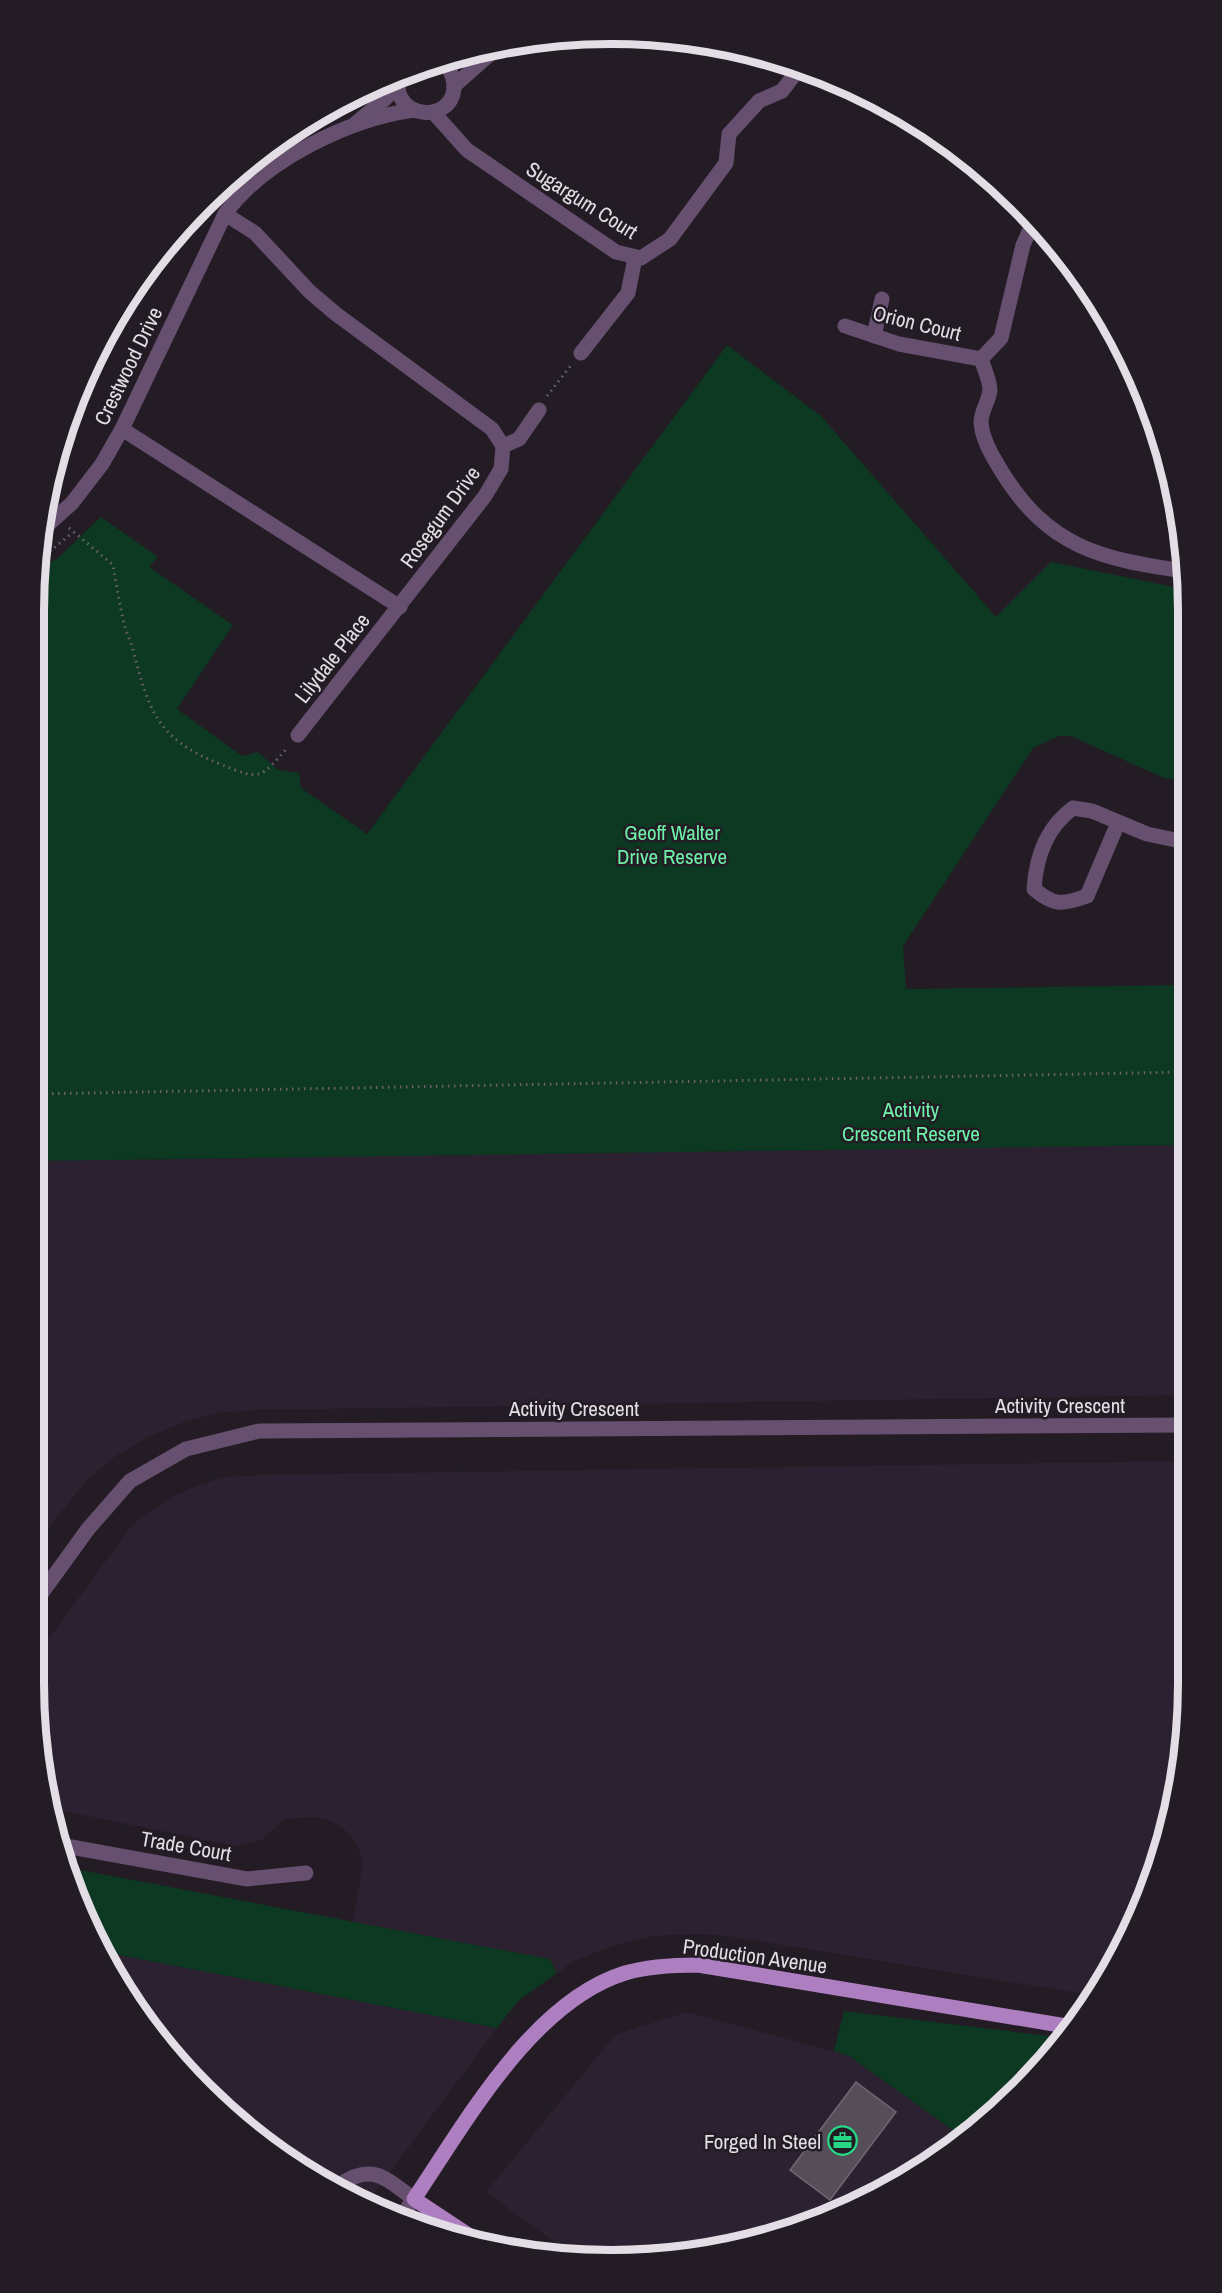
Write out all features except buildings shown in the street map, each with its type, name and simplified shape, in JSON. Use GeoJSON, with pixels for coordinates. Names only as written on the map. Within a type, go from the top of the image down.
{"type":"FeatureCollection","features":[{"type":"Feature","properties":{"kind":"main road","name":"Production Avenue"},"geometry":{"type":"LineString","coordinates":[[414,2199],[506,2066],[544,2022],[578,1996],[623,1974],[637,1970],[698,1965],[1062,2025]]}},
{"type":"Feature","properties":{"kind":"main road"},"geometry":{"type":"LineString","coordinates":[[414,2199],[459,2229]]}},
{"type":"Feature","properties":{"kind":"street"},"geometry":{"type":"LineString","coordinates":[[400,85],[402,100],[414,110],[433,112],[448,103],[454,86],[486,58]]}},
{"type":"Feature","properties":{"kind":"street"},"geometry":{"type":"LineString","coordinates":[[448,68],[454,86]]}},
{"type":"Feature","properties":{"kind":"street","name":"Sugargum Court"},"geometry":{"type":"LineString","coordinates":[[433,112],[467,150],[616,252],[641,258],[670,239],[726,163],[729,134],[759,101],[782,91],[794,75]]}},
{"type":"Feature","properties":{"kind":"street","name":"Crestwood Drive"},"geometry":{"type":"LineString","coordinates":[[50,523],[86,487],[122,429],[225,214],[246,189],[278,166],[351,126],[385,99],[394,87]]}},
{"type":"Feature","properties":{"kind":"street"},"geometry":{"type":"LineString","coordinates":[[448,103],[467,150]]}},
{"type":"Feature","properties":{"kind":"street","name":"Crestwood Drive"},"geometry":{"type":"LineString","coordinates":[[351,126],[414,110]]}},
{"type":"Feature","properties":{"kind":"street"},"geometry":{"type":"LineString","coordinates":[[225,214],[255,233],[310,292],[336,314],[492,429],[503,446],[519,439],[539,410]]}},
{"type":"Feature","properties":{"kind":"street"},"geometry":{"type":"LineString","coordinates":[[1030,229],[1023,245],[1001,338],[981,359],[990,389],[981,421],[989,451],[1009,483],[1053,532],[1076,545],[1116,559],[1177,570]]}},
{"type":"Feature","properties":{"kind":"street"},"geometry":{"type":"LineString","coordinates":[[581,353],[628,293],[635,258]]}},
{"type":"Feature","properties":{"kind":"street"},"geometry":{"type":"LineString","coordinates":[[874,336],[882,299]]}},
{"type":"Feature","properties":{"kind":"street","name":"Orion Court"},"geometry":{"type":"LineString","coordinates":[[844,326],[899,344],[981,359]]}},
{"type":"Feature","properties":{"kind":"street"},"geometry":{"type":"LineString","coordinates":[[122,429],[399,607]]}},
{"type":"Feature","properties":{"kind":"street","name":"Rosegum Drive"},"geometry":{"type":"LineString","coordinates":[[399,607],[485,496],[501,469],[503,446]]}},
{"type":"Feature","properties":{"kind":"street","name":"Lilydale Place"},"geometry":{"type":"LineString","coordinates":[[298,735],[399,607]]}},
{"type":"Feature","properties":{"kind":"street"},"geometry":{"type":"LineString","coordinates":[[1118,823],[1087,896],[1067,903],[1048,901],[1034,889],[1035,865],[1057,820],[1073,808],[1092,811],[1147,834],[1178,841]]}},
{"type":"Feature","properties":{"kind":"street","name":"Activity Crescent"},"geometry":{"type":"LineString","coordinates":[[44,1590],[88,1529],[130,1481],[186,1449],[258,1431],[1178,1425]]}},
{"type":"Feature","properties":{"kind":"street","name":"Trade Court"},"geometry":{"type":"LineString","coordinates":[[69,1847],[247,1879],[306,1873]]}},
{"type":"Feature","properties":{"kind":"street"},"geometry":{"type":"LineString","coordinates":[[344,2182],[360,2173],[376,2174],[414,2199]]}},
{"type":"Feature","properties":{"kind":"street","name":"Production Avenue"},"geometry":{"type":"LineString","coordinates":[[406,2210],[414,2199]]}},
{"type":"Feature","properties":{"kind":"path"},"geometry":{"type":"LineString","coordinates":[[539,410],[554,385],[581,353]]}},
{"type":"Feature","properties":{"kind":"path"},"geometry":{"type":"LineString","coordinates":[[56,518],[113,565],[123,621],[137,672],[153,712],[164,729],[194,753],[241,772],[258,776],[266,772],[298,735]]}},
{"type":"Feature","properties":{"kind":"path"},"geometry":{"type":"LineString","coordinates":[[47,554],[74,532]]}},
{"type":"Feature","properties":{"kind":"path"},"geometry":{"type":"LineString","coordinates":[[44,1094],[1178,1072]]}},
{"type":"Feature","properties":{"kind":"shaded area"},"geometry":{"type":"Polygon","coordinates":[[[1178,1145],[1178,1395],[254,1410],[217,1413],[184,1422],[148,1437],[114,1457],[86,1481],[44,1533],[44,1161],[1178,1145]]]}},
{"type":"Feature","properties":{"kind":"shaded area"},"geometry":{"type":"Polygon","coordinates":[[[1178,1461],[1178,1682],[1174,1756],[1168,1793],[1148,1864],[1120,1933],[1102,1966],[1085,1994],[727,1936],[696,1934],[653,1936],[615,1945],[576,1960],[557,1973],[550,1959],[353,1922],[363,1863],[357,1844],[345,1830],[332,1821],[314,1817],[285,1819],[262,1840],[235,1846],[58,1810],[48,1756],[44,1645],[133,1524],[176,1495],[201,1484],[226,1477],[1178,1461]]]}},
{"type":"Feature","properties":{"kind":"shaded area"},"geometry":{"type":"Polygon","coordinates":[[[113,1954],[497,2028],[372,2196],[296,2154],[237,2109],[184,2056],[139,1997],[113,1954]]]}},
{"type":"Feature","properties":{"kind":"shaded area"},"geometry":{"type":"Polygon","coordinates":[[[687,2012],[849,2056],[956,2132],[926,2154],[862,2191],[828,2206],[758,2230],[685,2245],[611,2250],[561,2247],[486,2192],[615,2035],[687,2012]]]}},
{"type":"Feature","properties":{"kind":"green space","name":"Geoff Walter Drive Reserve"},"geometry":{"type":"Polygon","coordinates":[[[727,345],[821,416],[996,617],[1051,562],[1177,588],[1178,780],[1164,778],[1071,736],[1059,736],[1033,748],[903,946],[906,989],[1178,985],[1178,1145],[44,1161],[46,565],[59,557],[101,517],[158,557],[149,567],[233,625],[177,709],[242,756],[258,752],[278,770],[299,773],[301,788],[367,834],[727,345]]]}},
{"type":"Feature","properties":{"kind":"green space"},"geometry":{"type":"Polygon","coordinates":[[[76,1869],[550,1959],[557,1973],[518,2001],[497,2028],[113,1954],[102,1933],[76,1869]]]}},
{"type":"Feature","properties":{"kind":"green space"},"geometry":{"type":"Polygon","coordinates":[[[844,2011],[1053,2037],[1012,2083],[985,2109],[956,2132],[849,2056],[834,2051],[844,2011]]]}},
{"type":"Feature","properties":{"kind":"place","name":"Forged In Steel"},"geometry":{"type":"Point","coordinates":[842,2141]}},
{"type":"Feature","properties":{"kind":"park label","name":"Activity Crescent Reserve"},"geometry":{"type":"Point","coordinates":[911,1121]}}]}
